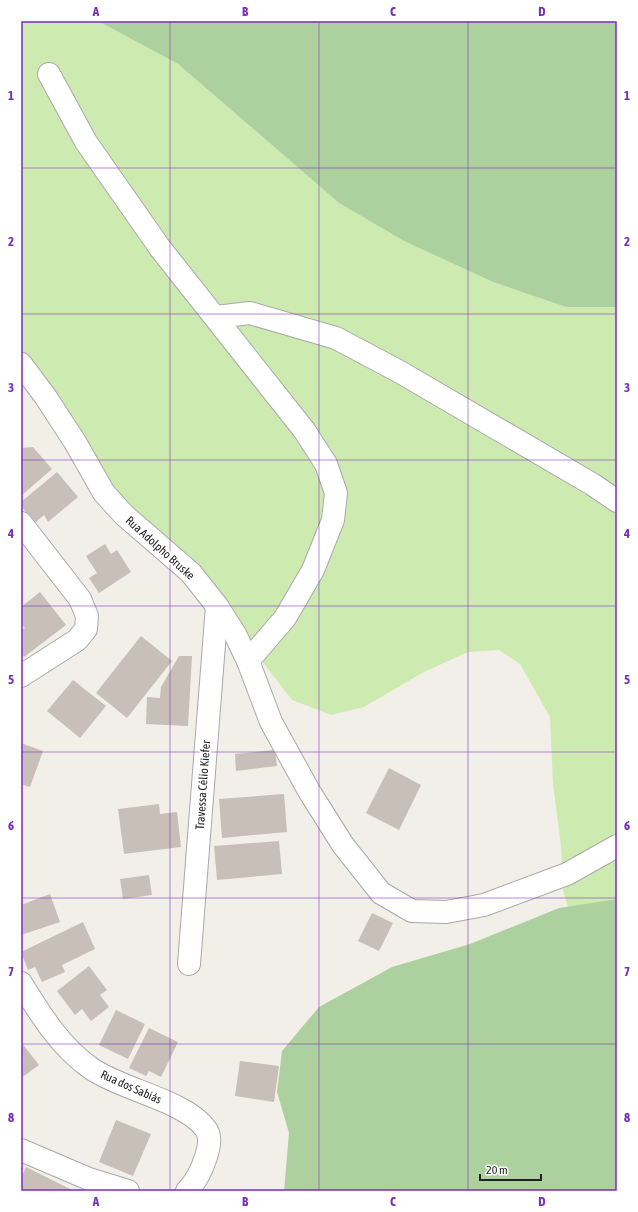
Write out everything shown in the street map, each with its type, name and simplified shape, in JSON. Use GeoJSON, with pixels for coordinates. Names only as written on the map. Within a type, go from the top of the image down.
{"type":"FeatureCollection","features":[{"type":"Feature","properties":{"kind":"street"},"geometry":{"type":"LineString","coordinates":[[50,74],[86,142],[160,248],[304,430],[326,464],[336,493],[332,520],[313,570],[285,618],[248,661]]}},
{"type":"Feature","properties":{"kind":"street"},"geometry":{"type":"LineString","coordinates":[[216,318],[250,313],[336,338],[400,372],[592,484],[617,501]]}},
{"type":"Feature","properties":{"kind":"street","name":"Rua Adolpho Bruske"},"geometry":{"type":"LineString","coordinates":[[21,364],[45,396],[75,442],[104,493],[124,515],[191,574],[217,606],[235,634],[248,661],[271,722],[309,791],[343,845],[381,893],[412,911],[446,912],[484,905],[567,874],[617,846]]}},
{"type":"Feature","properties":{"kind":"street"},"geometry":{"type":"LineString","coordinates":[[21,523],[80,599],[87,616],[86,629],[77,640],[21,676]]}},
{"type":"Feature","properties":{"kind":"street","name":"Travessa Célio Kiefer"},"geometry":{"type":"LineString","coordinates":[[189,964],[217,606]]}},
{"type":"Feature","properties":{"kind":"street","name":"Rua dos Sabiás"},"geometry":{"type":"LineString","coordinates":[[21,983],[58,1038],[92,1069],[120,1084],[184,1110],[206,1128],[210,1144],[202,1168],[187,1191]]}},
{"type":"Feature","properties":{"kind":"street"},"geometry":{"type":"LineString","coordinates":[[21,1150],[88,1179],[128,1191]]}},
{"type":"Feature","properties":{"kind":"green space"},"geometry":{"type":"Polygon","coordinates":[[[21,21],[98,21],[178,64],[339,203],[404,241],[493,282],[566,307],[617,307],[617,899],[568,907],[563,890],[561,846],[553,784],[550,717],[520,664],[499,650],[468,652],[424,672],[364,707],[331,715],[292,700],[207,589],[154,548],[21,364],[21,21]]]}},
{"type":"Feature","properties":{"kind":"green space"},"geometry":{"type":"Polygon","coordinates":[[[98,21],[617,21],[617,307],[566,307],[493,282],[404,241],[339,203],[178,64],[98,21]]]}},
{"type":"Feature","properties":{"kind":"green space"},"geometry":{"type":"Polygon","coordinates":[[[617,899],[617,1191],[284,1191],[289,1133],[277,1092],[282,1051],[319,1007],[392,967],[470,944],[559,908],[617,899]]]}},
{"type":"Feature","properties":{"kind":"building"},"geometry":{"type":"Polygon","coordinates":[[[33,447],[52,469],[21,496],[21,448],[33,447]]]}},
{"type":"Feature","properties":{"kind":"building"},"geometry":{"type":"Polygon","coordinates":[[[57,472],[78,497],[48,522],[44,515],[35,523],[21,506],[21,502],[57,472]]]}},
{"type":"Feature","properties":{"kind":"building"},"geometry":{"type":"Polygon","coordinates":[[[105,544],[111,554],[117,550],[131,572],[99,593],[89,578],[97,573],[86,556],[105,544]]]}},
{"type":"Feature","properties":{"kind":"building"},"geometry":{"type":"Polygon","coordinates":[[[40,592],[66,625],[24,657],[21,653],[21,631],[25,628],[21,624],[21,607],[40,592]]]}},
{"type":"Feature","properties":{"kind":"building"},"geometry":{"type":"Polygon","coordinates":[[[141,636],[172,661],[127,718],[96,693],[141,636]]]}},
{"type":"Feature","properties":{"kind":"building"},"geometry":{"type":"Polygon","coordinates":[[[179,656],[192,656],[188,726],[146,724],[147,697],[160,698],[161,687],[179,656]]]}},
{"type":"Feature","properties":{"kind":"building"},"geometry":{"type":"Polygon","coordinates":[[[73,680],[106,706],[80,738],[47,711],[73,680]]]}},
{"type":"Feature","properties":{"kind":"building"},"geometry":{"type":"Polygon","coordinates":[[[21,743],[43,751],[30,787],[21,784],[21,743]]]}},
{"type":"Feature","properties":{"kind":"building"},"geometry":{"type":"Polygon","coordinates":[[[275,750],[277,766],[236,771],[235,754],[275,750]]]}},
{"type":"Feature","properties":{"kind":"building"},"geometry":{"type":"Polygon","coordinates":[[[389,768],[421,785],[399,830],[366,813],[389,768]]]}},
{"type":"Feature","properties":{"kind":"building"},"geometry":{"type":"Polygon","coordinates":[[[284,794],[287,832],[222,838],[219,799],[284,794]]]}},
{"type":"Feature","properties":{"kind":"building"},"geometry":{"type":"Polygon","coordinates":[[[159,804],[160,814],[177,812],[181,847],[124,854],[118,809],[159,804]]]}},
{"type":"Feature","properties":{"kind":"building"},"geometry":{"type":"Polygon","coordinates":[[[279,841],[282,874],[217,880],[214,846],[279,841]]]}},
{"type":"Feature","properties":{"kind":"building"},"geometry":{"type":"Polygon","coordinates":[[[149,875],[152,895],[123,899],[120,879],[149,875]]]}},
{"type":"Feature","properties":{"kind":"building"},"geometry":{"type":"Polygon","coordinates":[[[50,894],[60,922],[21,935],[21,905],[50,894]]]}},
{"type":"Feature","properties":{"kind":"building"},"geometry":{"type":"Polygon","coordinates":[[[372,913],[393,923],[379,951],[358,941],[372,913]]]}},
{"type":"Feature","properties":{"kind":"building"},"geometry":{"type":"Polygon","coordinates":[[[83,922],[95,949],[62,965],[65,972],[42,982],[35,967],[28,970],[21,952],[83,922]]]}},
{"type":"Feature","properties":{"kind":"building"},"geometry":{"type":"Polygon","coordinates":[[[89,966],[107,990],[100,995],[109,1007],[91,1021],[82,1009],[75,1015],[57,991],[89,966]]]}},
{"type":"Feature","properties":{"kind":"building"},"geometry":{"type":"Polygon","coordinates":[[[116,1010],[145,1024],[128,1059],[99,1045],[116,1010]]]}},
{"type":"Feature","properties":{"kind":"building"},"geometry":{"type":"Polygon","coordinates":[[[149,1028],[178,1042],[161,1077],[149,1071],[146,1076],[129,1068],[149,1028]]]}},
{"type":"Feature","properties":{"kind":"building"},"geometry":{"type":"Polygon","coordinates":[[[21,1042],[39,1065],[21,1078],[21,1042]]]}},
{"type":"Feature","properties":{"kind":"building"},"geometry":{"type":"Polygon","coordinates":[[[240,1061],[279,1066],[274,1102],[235,1096],[240,1061]]]}},
{"type":"Feature","properties":{"kind":"building"},"geometry":{"type":"Polygon","coordinates":[[[116,1120],[151,1134],[133,1176],[99,1162],[116,1120]]]}},
{"type":"Feature","properties":{"kind":"building"},"geometry":{"type":"Polygon","coordinates":[[[26,1167],[74,1191],[21,1191],[21,1178],[26,1167]]]}}]}
